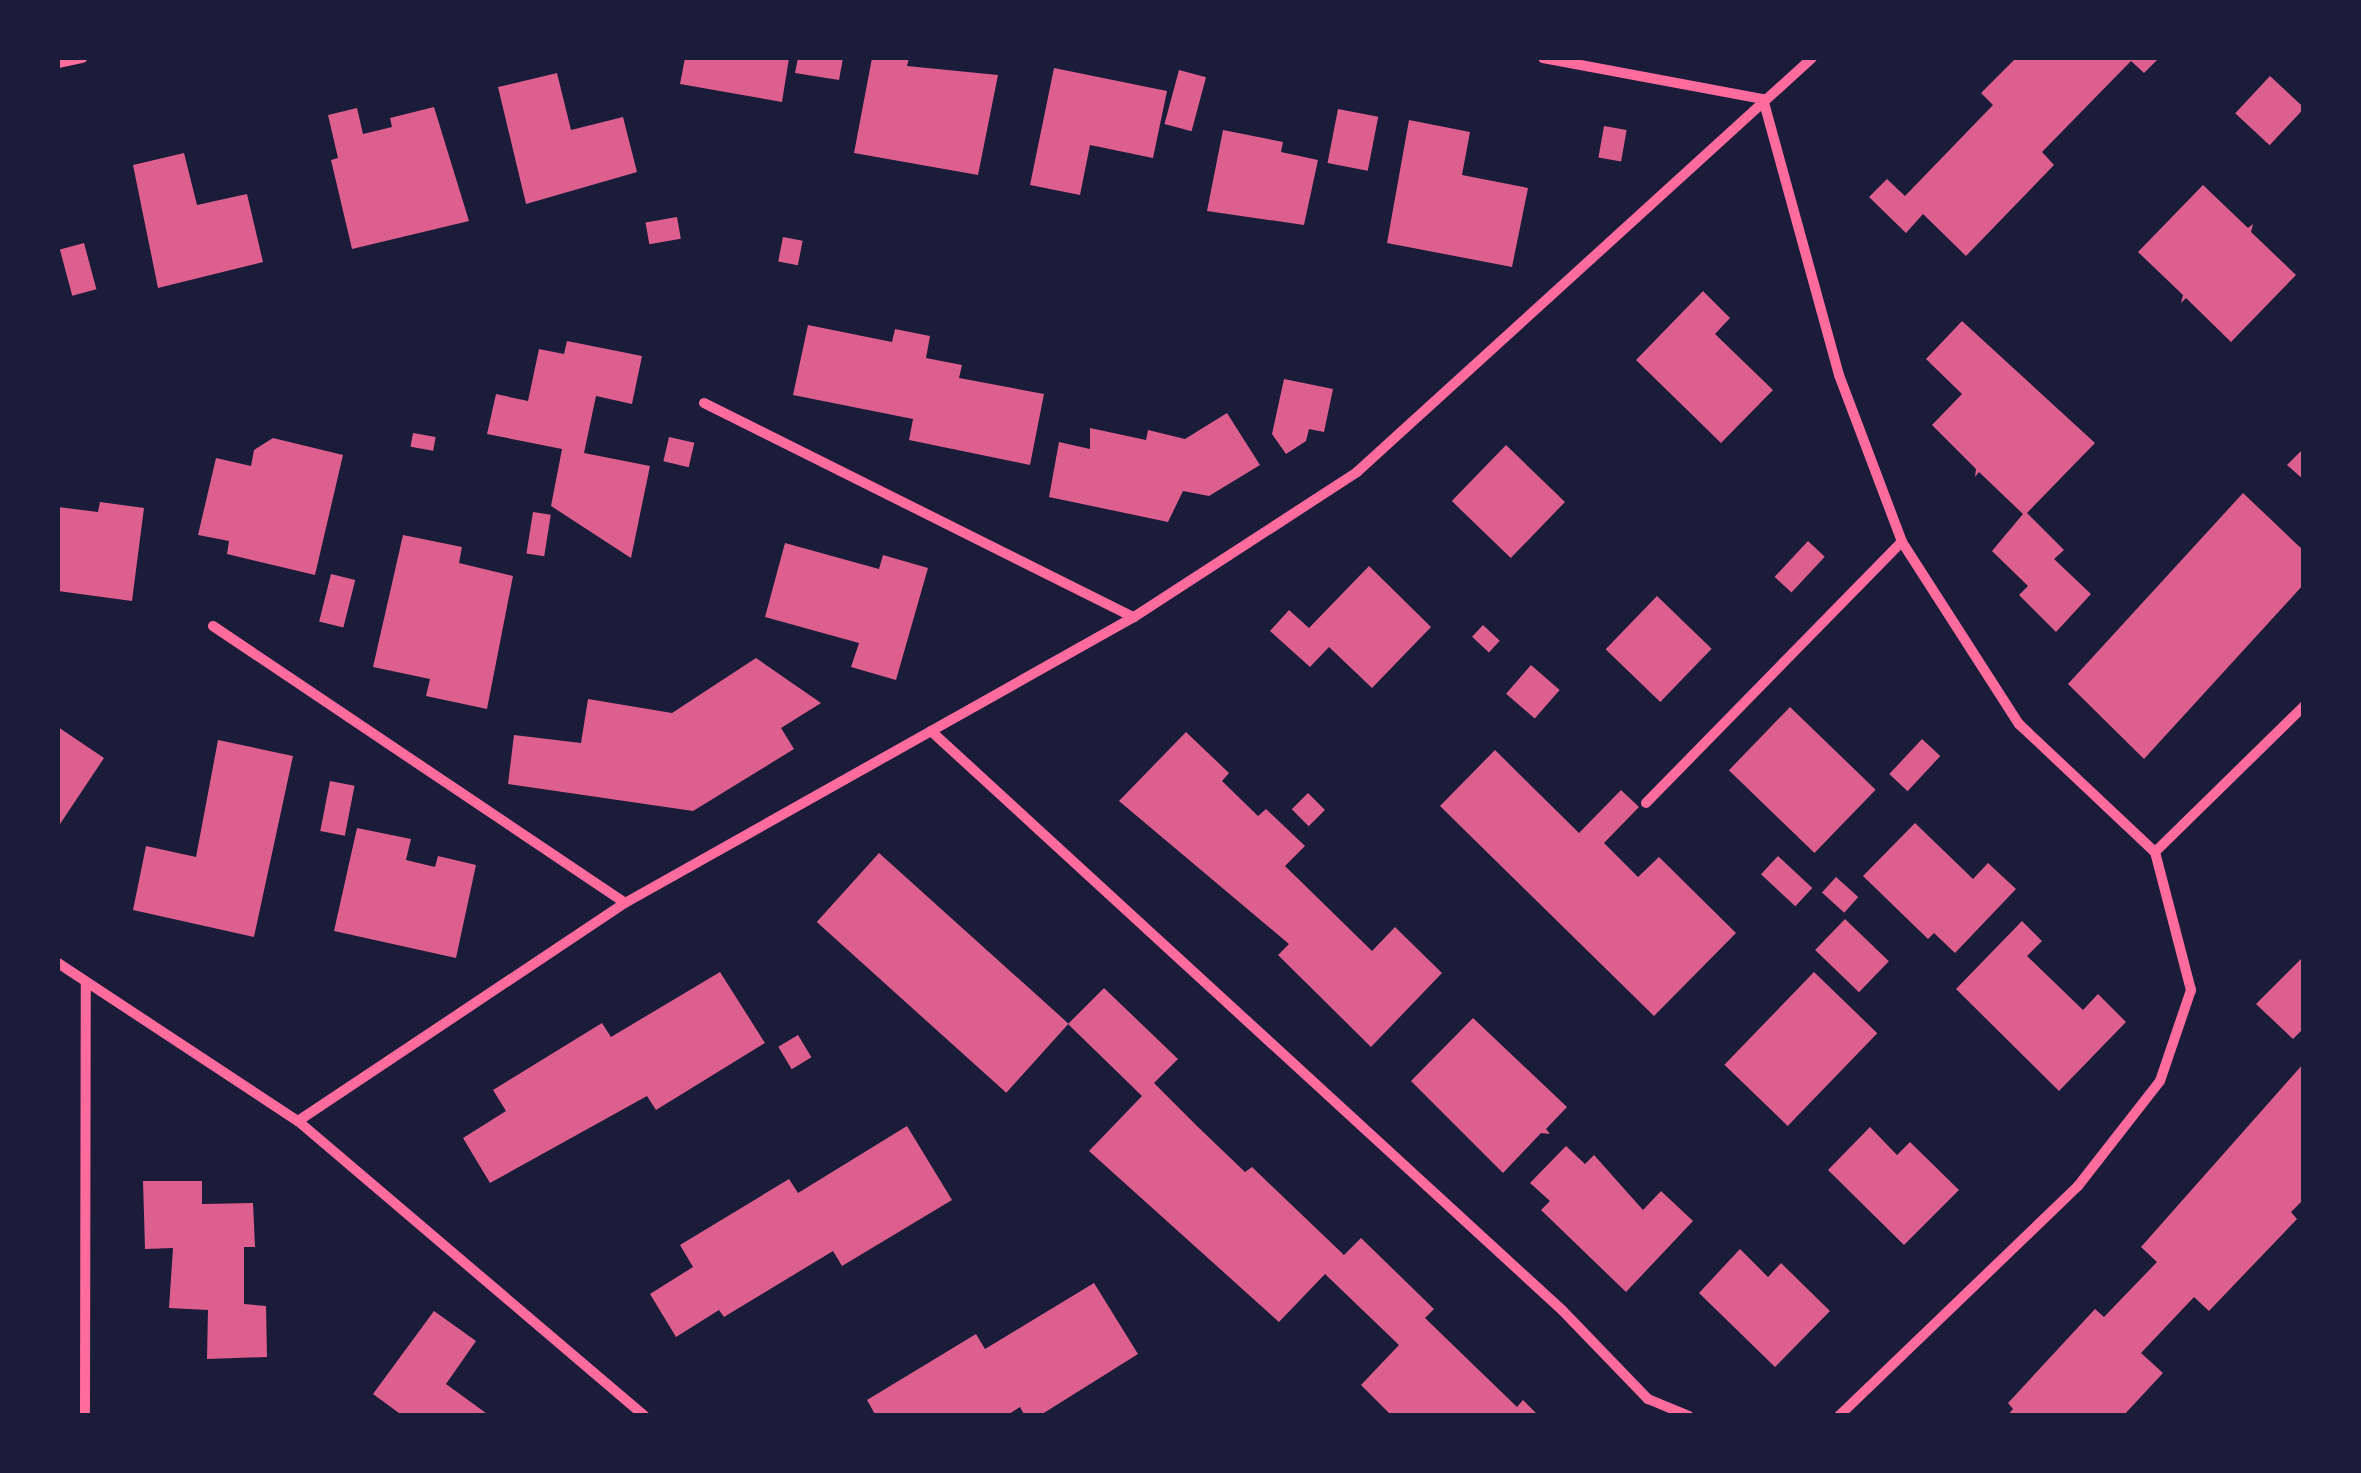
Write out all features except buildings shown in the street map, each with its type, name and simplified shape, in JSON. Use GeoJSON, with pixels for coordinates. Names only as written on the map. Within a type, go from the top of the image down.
{"type":"FeatureCollection","features":[{"type":"Feature","properties":{"kind":"street"},"geometry":{"type":"LineString","coordinates":[[58,63],[82,58]]}},
{"type":"Feature","properties":{"kind":"street"},"geometry":{"type":"LineString","coordinates":[[1543,58],[1764,99]]}},
{"type":"Feature","properties":{"kind":"street"},"geometry":{"type":"LineString","coordinates":[[298,1121],[625,904],[1134,616],[1357,472],[1812,58]]}},
{"type":"Feature","properties":{"kind":"street"},"geometry":{"type":"LineString","coordinates":[[1764,99],[1839,375],[1902,542],[2019,724],[2155,852],[2191,990],[2160,1081],[2078,1186],[1839,1416]]}},
{"type":"Feature","properties":{"kind":"street"},"geometry":{"type":"LineString","coordinates":[[704,403],[1134,616]]}},
{"type":"Feature","properties":{"kind":"street"},"geometry":{"type":"LineString","coordinates":[[1646,803],[1902,542]]}},
{"type":"Feature","properties":{"kind":"street"},"geometry":{"type":"LineString","coordinates":[[213,626],[625,904]]}},
{"type":"Feature","properties":{"kind":"street"},"geometry":{"type":"LineString","coordinates":[[2155,852],[2304,706]]}},
{"type":"Feature","properties":{"kind":"street"},"geometry":{"type":"LineString","coordinates":[[931,731],[1562,1310],[1648,1399],[1689,1416]]}},
{"type":"Feature","properties":{"kind":"street"},"geometry":{"type":"LineString","coordinates":[[58,962],[298,1121],[645,1416]]}},
{"type":"Feature","properties":{"kind":"street"},"geometry":{"type":"LineString","coordinates":[[85,1416],[86,984]]}}]}
